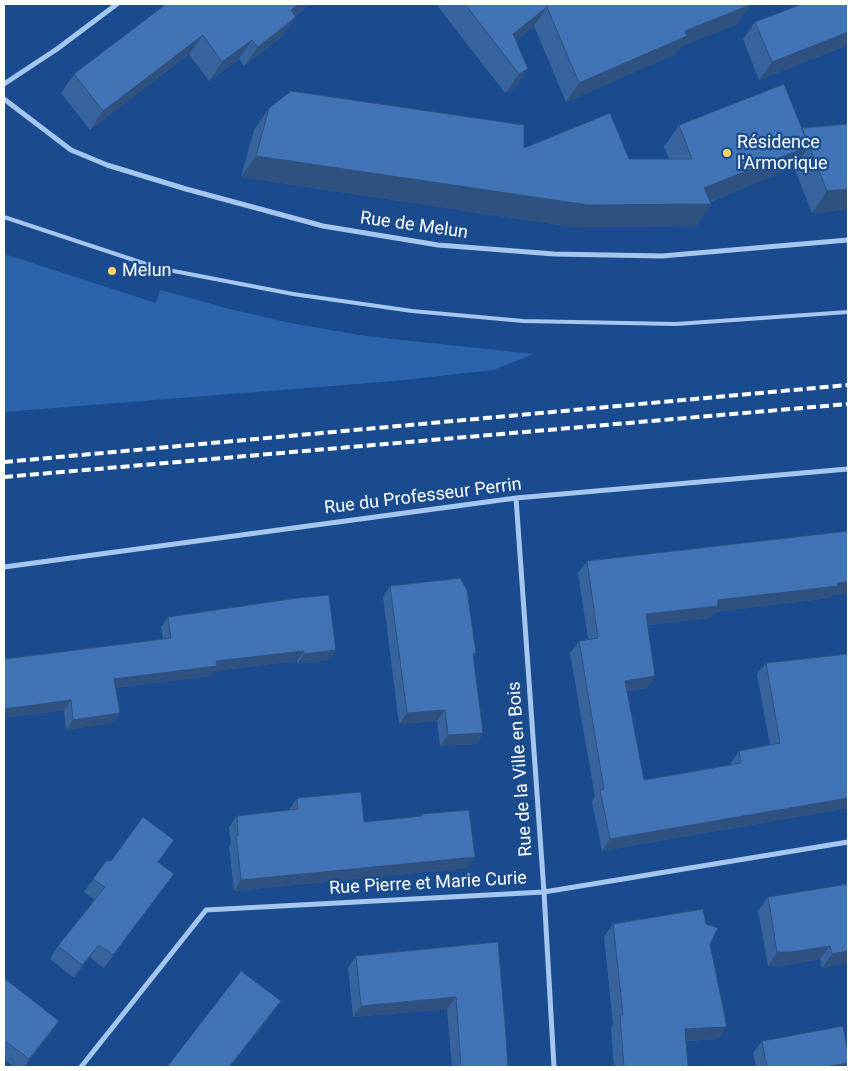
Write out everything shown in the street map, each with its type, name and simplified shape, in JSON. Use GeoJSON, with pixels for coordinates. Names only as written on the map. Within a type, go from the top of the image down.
{"type":"FeatureCollection","features":[{"type":"Feature","properties":{"kind":"street"},"geometry":{"type":"LineString","coordinates":[[4,84],[57,49],[117,4]]}},
{"type":"Feature","properties":{"kind":"street","name":"Rue de Melun"},"geometry":{"type":"LineString","coordinates":[[4,99],[71,150],[107,165],[186,189],[323,226],[438,245],[554,254],[662,256],[848,240]]}},
{"type":"Feature","properties":{"kind":"street","name":"Rue du Professeur Perrin"},"geometry":{"type":"LineString","coordinates":[[4,567],[516,498],[848,469]]}},
{"type":"Feature","properties":{"kind":"street","name":"Rue de la Ville en Bois"},"geometry":{"type":"LineString","coordinates":[[516,498],[544,892],[554,1067]]}},
{"type":"Feature","properties":{"kind":"street","name":"Rue Pierre et Marie Curie"},"geometry":{"type":"LineString","coordinates":[[81,1067],[206,910],[544,892],[848,842]]}},
{"type":"Feature","properties":{"kind":"lane"},"geometry":{"type":"LineString","coordinates":[[4,217],[158,268],[293,294],[412,311],[523,321],[676,324],[848,312]]}},
{"type":"Feature","properties":{"kind":"shaded area"},"geometry":{"type":"Polygon","coordinates":[[[4,254],[156,303],[160,290],[290,323],[365,336],[534,354],[493,370],[394,381],[4,412],[4,254]]]}},
{"type":"Feature","properties":{"kind":"building"},"geometry":{"type":"Polygon","coordinates":[[[166,4],[299,4],[291,10],[296,17],[258,47],[252,40],[222,62],[203,35],[103,111],[74,74],[166,4]]]}},
{"type":"Feature","properties":{"kind":"building"},"geometry":{"type":"Polygon","coordinates":[[[465,4],[750,5],[685,31],[687,36],[579,83],[547,7],[513,34],[528,69],[519,74],[465,4]]]}},
{"type":"Feature","properties":{"kind":"building"},"geometry":{"type":"Polygon","coordinates":[[[802,4],[848,4],[848,32],[772,62],[755,22],[802,4]]]}},
{"type":"Feature","properties":{"kind":"building"},"geometry":{"type":"Polygon","coordinates":[[[784,84],[809,146],[704,188],[711,204],[588,205],[256,156],[269,108],[291,91],[524,125],[524,148],[610,113],[629,159],[692,159],[679,125],[784,84]]]}},
{"type":"Feature","properties":{"kind":"building"},"geometry":{"type":"Polygon","coordinates":[[[848,124],[848,189],[827,191],[802,128],[848,124]]]}},
{"type":"Feature","properties":{"kind":"building"},"geometry":{"type":"Polygon","coordinates":[[[848,531],[848,582],[837,583],[838,586],[718,600],[718,606],[646,614],[655,676],[625,681],[644,780],[741,763],[739,751],[780,743],[766,663],[848,654],[848,798],[610,839],[600,790],[604,789],[579,641],[598,638],[587,561],[848,531]]]}},
{"type":"Feature","properties":{"kind":"building"},"geometry":{"type":"Polygon","coordinates":[[[460,578],[467,590],[476,653],[473,654],[483,733],[448,735],[445,710],[407,713],[390,586],[460,578]]]}},
{"type":"Feature","properties":{"kind":"building"},"geometry":{"type":"Polygon","coordinates":[[[329,595],[336,650],[304,654],[304,651],[216,661],[217,666],[114,679],[120,713],[73,720],[71,700],[4,709],[4,659],[171,638],[168,617],[329,595]]]}},
{"type":"Feature","properties":{"kind":"building"},"geometry":{"type":"Polygon","coordinates":[[[361,792],[364,822],[469,810],[475,857],[241,880],[236,836],[238,835],[237,816],[298,809],[297,798],[361,792]]]}},
{"type":"Feature","properties":{"kind":"building"},"geometry":{"type":"Polygon","coordinates":[[[143,817],[174,840],[158,862],[174,874],[113,955],[99,945],[82,965],[58,946],[105,887],[93,879],[106,861],[111,861],[143,817]]]}},
{"type":"Feature","properties":{"kind":"building"},"geometry":{"type":"Polygon","coordinates":[[[848,884],[848,951],[832,954],[830,946],[791,952],[777,952],[768,897],[848,884]]]}},
{"type":"Feature","properties":{"kind":"building"},"geometry":{"type":"Polygon","coordinates":[[[703,909],[706,924],[718,928],[710,944],[727,1027],[685,1029],[688,1067],[624,1067],[620,1015],[623,1015],[613,924],[703,909]]]}},
{"type":"Feature","properties":{"kind":"building"},"geometry":{"type":"Polygon","coordinates":[[[498,942],[508,1067],[461,1067],[456,997],[361,1006],[356,956],[498,942]]]}},
{"type":"Feature","properties":{"kind":"building"},"geometry":{"type":"Polygon","coordinates":[[[241,971],[281,1001],[229,1067],[167,1067],[241,971]]]}},
{"type":"Feature","properties":{"kind":"building"},"geometry":{"type":"Polygon","coordinates":[[[4,978],[59,1021],[29,1059],[4,1040],[4,978]]]}},
{"type":"Feature","properties":{"kind":"building"},"geometry":{"type":"Polygon","coordinates":[[[843,1026],[848,1063],[824,1067],[767,1067],[762,1041],[843,1026]]]}},
{"type":"Feature","properties":{"kind":"railway"},"geometry":{"type":"LineString","coordinates":[[4,462],[848,385]]}},
{"type":"Feature","properties":{"kind":"railway"},"geometry":{"type":"LineString","coordinates":[[4,477],[848,404]]}},
{"type":"Feature","properties":{"kind":"place","name":"Résidence l'Armorique"},"geometry":{"type":"Point","coordinates":[727,153]}},
{"type":"Feature","properties":{"kind":"place","name":"Melun"},"geometry":{"type":"Point","coordinates":[112,271]}}]}
